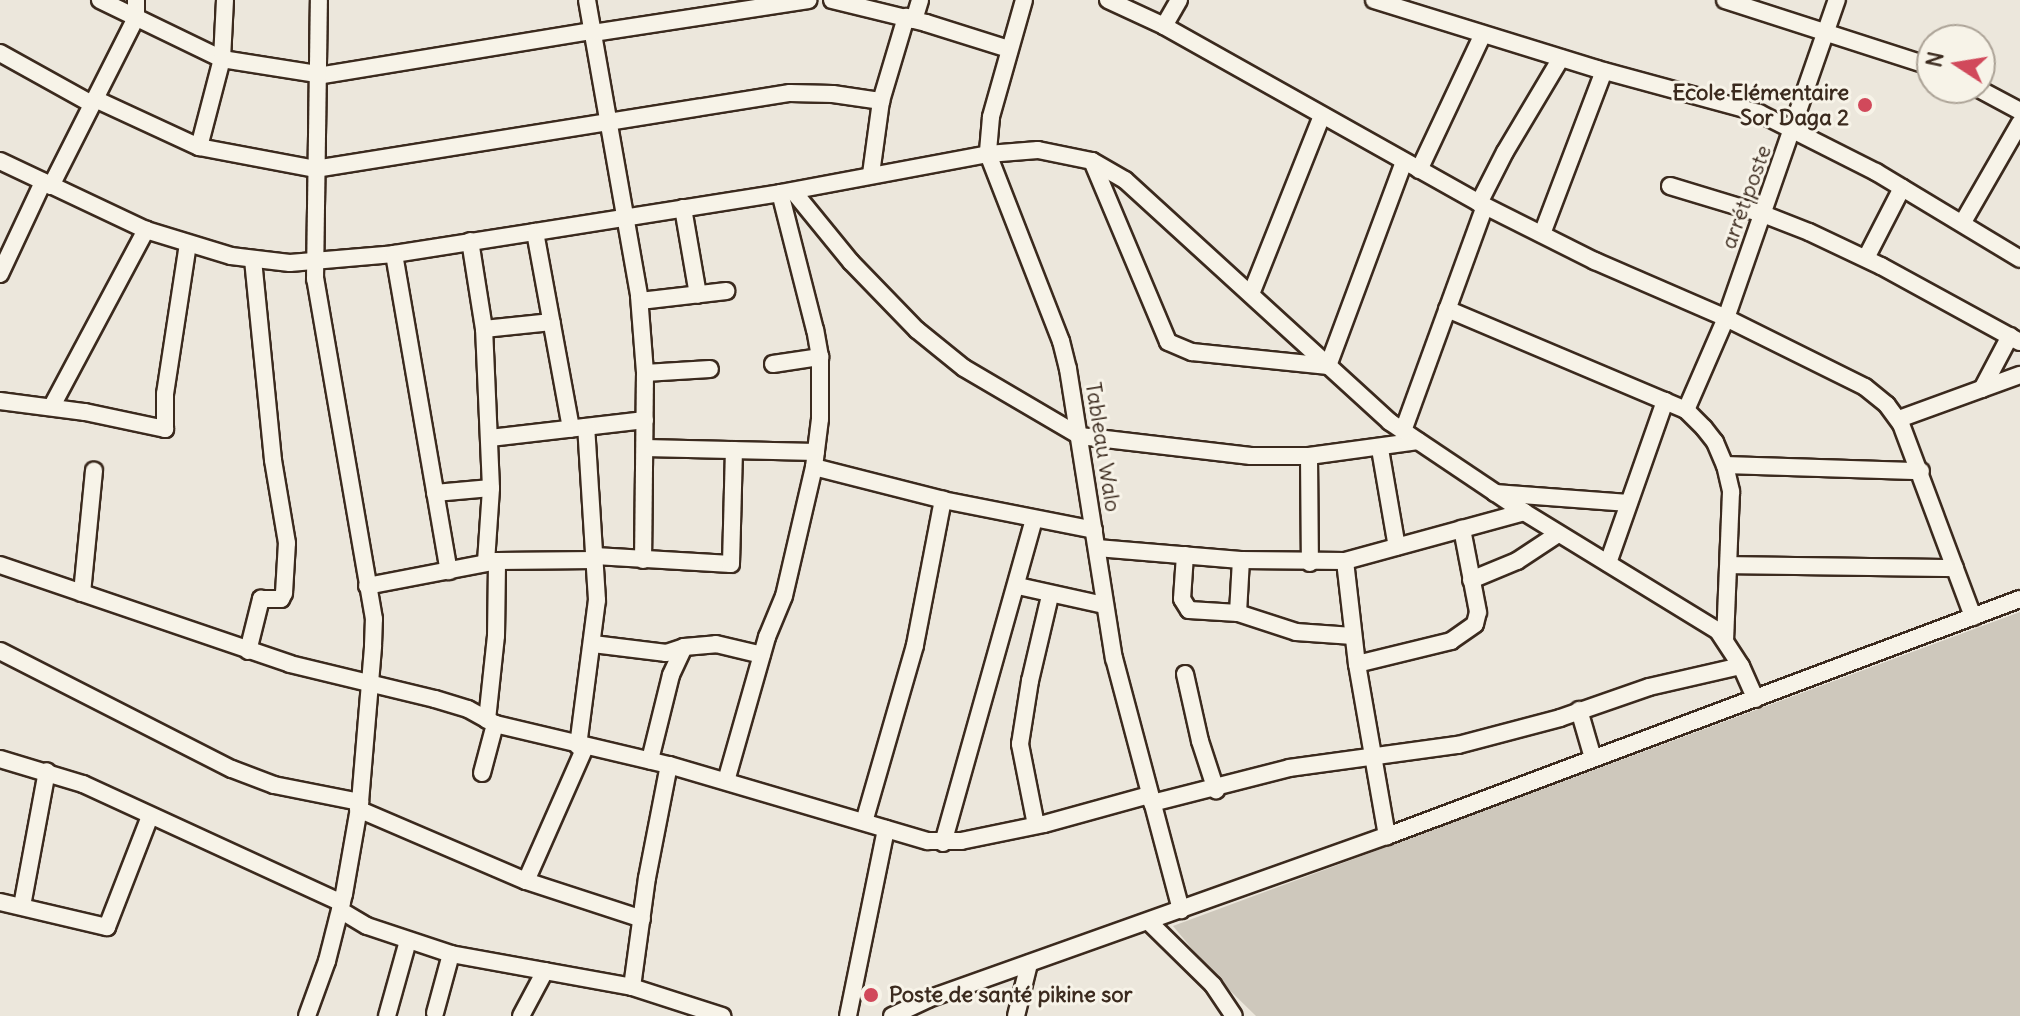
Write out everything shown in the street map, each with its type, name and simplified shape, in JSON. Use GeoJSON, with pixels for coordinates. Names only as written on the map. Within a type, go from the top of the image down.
{"type":"FeatureCollection","features":[{"type":"Feature","properties":{"kind":"street"},"geometry":{"type":"LineString","coordinates":[[100,0],[222,59],[317,75],[772,3],[808,0]]}},
{"type":"Feature","properties":{"kind":"street"},"geometry":{"type":"LineString","coordinates":[[0,274],[136,18],[136,0]]}},
{"type":"Feature","properties":{"kind":"street"},"geometry":{"type":"LineString","coordinates":[[199,147],[222,59],[225,0]]}},
{"type":"Feature","properties":{"kind":"street"},"geometry":{"type":"LineString","coordinates":[[307,1016],[341,907],[359,805],[372,687],[374,619],[314,263],[319,0]]}},
{"type":"Feature","properties":{"kind":"street"},"geometry":{"type":"LineString","coordinates":[[587,0],[640,301],[645,373],[643,560]]}},
{"type":"Feature","properties":{"kind":"street"},"geometry":{"type":"LineString","coordinates":[[832,0],[910,18],[1009,49]]}},
{"type":"Feature","properties":{"kind":"street"},"geometry":{"type":"LineString","coordinates":[[871,174],[881,101],[910,18],[920,0]]}},
{"type":"Feature","properties":{"kind":"street","name":"Tableau Walo"},"geometry":{"type":"LineString","coordinates":[[1024,0],[990,125],[988,154],[1061,341],[1080,436],[1104,605],[1150,799],[1181,910]]}},
{"type":"Feature","properties":{"kind":"street"},"geometry":{"type":"LineString","coordinates":[[1108,0],[1164,26],[1482,204],[1842,373],[1865,387],[1899,419],[1921,471],[1973,617]]}},
{"type":"Feature","properties":{"kind":"street"},"geometry":{"type":"LineString","coordinates":[[1164,26],[1179,0]]}},
{"type":"Feature","properties":{"kind":"street"},"geometry":{"type":"LineString","coordinates":[[1374,0],[1604,71],[1724,102],[1794,129],[1963,222],[2020,259]]}},
{"type":"Feature","properties":{"kind":"street"},"geometry":{"type":"LineString","coordinates":[[1725,0],[1916,62]]}},
{"type":"Feature","properties":{"kind":"street","name":"arrét poste"},"geometry":{"type":"LineString","coordinates":[[1686,410],[1726,318],[1837,0]]}},
{"type":"Feature","properties":{"kind":"street"},"geometry":{"type":"LineString","coordinates":[[1328,366],[1412,166],[1483,34]]}},
{"type":"Feature","properties":{"kind":"street"},"geometry":{"type":"LineString","coordinates":[[0,53],[93,101],[199,147],[315,169],[790,93],[825,93],[881,101]]}},
{"type":"Feature","properties":{"kind":"street"},"geometry":{"type":"LineString","coordinates":[[1403,431],[1482,204],[1505,152],[1561,58]]}},
{"type":"Feature","properties":{"kind":"street"},"geometry":{"type":"LineString","coordinates":[[1542,234],[1604,71]]}},
{"type":"Feature","properties":{"kind":"street"},"geometry":{"type":"LineString","coordinates":[[1996,98],[2020,111]]}},
{"type":"Feature","properties":{"kind":"street"},"geometry":{"type":"LineString","coordinates":[[1251,294],[1322,116]]}},
{"type":"Feature","properties":{"kind":"street"},"geometry":{"type":"LineString","coordinates":[[1963,222],[2020,123]]}},
{"type":"Feature","properties":{"kind":"street"},"geometry":{"type":"LineString","coordinates":[[0,161],[146,230],[188,244],[253,259],[314,263],[394,254],[786,192],[988,154],[1038,150],[1092,161],[1125,180],[1403,431],[1558,534],[1701,618],[1725,640],[1756,699]]}},
{"type":"Feature","properties":{"kind":"street"},"geometry":{"type":"LineString","coordinates":[[1092,161],[1168,342],[1192,352],[1328,366]]}},
{"type":"Feature","properties":{"kind":"street"},"geometry":{"type":"LineString","coordinates":[[1670,186],[1763,214],[1866,258],[2015,339],[1982,389]]}},
{"type":"Feature","properties":{"kind":"street"},"geometry":{"type":"LineString","coordinates":[[1866,258],[1902,188]]}},
{"type":"Feature","properties":{"kind":"street"},"geometry":{"type":"LineString","coordinates":[[786,192],[917,330],[964,368],[1080,436],[1251,456],[1309,456],[1380,449],[1418,441]]}},
{"type":"Feature","properties":{"kind":"street"},"geometry":{"type":"LineString","coordinates":[[726,781],[762,655],[784,596],[815,460],[820,357],[786,192]]}},
{"type":"Feature","properties":{"kind":"street"},"geometry":{"type":"LineString","coordinates":[[683,208],[698,295]]}},
{"type":"Feature","properties":{"kind":"street"},"geometry":{"type":"LineString","coordinates":[[52,406],[146,230]]}},
{"type":"Feature","properties":{"kind":"street"},"geometry":{"type":"LineString","coordinates":[[526,881],[582,746],[597,600],[595,558],[578,428],[552,322],[535,232]]}},
{"type":"Feature","properties":{"kind":"street"},"geometry":{"type":"LineString","coordinates":[[470,241],[484,329],[496,636],[491,722],[482,773]]}},
{"type":"Feature","properties":{"kind":"street"},"geometry":{"type":"LineString","coordinates":[[0,401],[52,406],[165,429],[165,394],[188,244]]}},
{"type":"Feature","properties":{"kind":"street"},"geometry":{"type":"LineString","coordinates":[[394,254],[449,571]]}},
{"type":"Feature","properties":{"kind":"street"},"geometry":{"type":"LineString","coordinates":[[248,651],[261,599],[281,599],[284,593],[287,543],[273,460],[253,259]]}},
{"type":"Feature","properties":{"kind":"street"},"geometry":{"type":"LineString","coordinates":[[640,301],[726,291]]}},
{"type":"Feature","properties":{"kind":"street"},"geometry":{"type":"LineString","coordinates":[[1447,309],[1686,410],[1715,442],[1725,465],[1731,492],[1725,640]]}},
{"type":"Feature","properties":{"kind":"street"},"geometry":{"type":"LineString","coordinates":[[484,329],[552,322]]}},
{"type":"Feature","properties":{"kind":"street"},"geometry":{"type":"LineString","coordinates":[[773,364],[820,357]]}},
{"type":"Feature","properties":{"kind":"street"},"geometry":{"type":"LineString","coordinates":[[645,373],[710,369]]}},
{"type":"Feature","properties":{"kind":"street"},"geometry":{"type":"LineString","coordinates":[[1899,419],[2020,375]]}},
{"type":"Feature","properties":{"kind":"street"},"geometry":{"type":"LineString","coordinates":[[1608,563],[1665,401]]}},
{"type":"Feature","properties":{"kind":"street"},"geometry":{"type":"LineString","coordinates":[[490,438],[645,420]]}},
{"type":"Feature","properties":{"kind":"street"},"geometry":{"type":"LineString","coordinates":[[645,448],[734,450],[815,460],[943,500],[1094,530]]}},
{"type":"Feature","properties":{"kind":"street"},"geometry":{"type":"LineString","coordinates":[[1380,449],[1397,547]]}},
{"type":"Feature","properties":{"kind":"street"},"geometry":{"type":"LineString","coordinates":[[367,586],[491,562],[595,558],[731,564],[734,450]]}},
{"type":"Feature","properties":{"kind":"street"},"geometry":{"type":"LineString","coordinates":[[1309,456],[1310,563]]}},
{"type":"Feature","properties":{"kind":"street"},"geometry":{"type":"LineString","coordinates":[[1725,465],[1921,471]]}},
{"type":"Feature","properties":{"kind":"street"},"geometry":{"type":"LineString","coordinates":[[82,593],[94,471]]}},
{"type":"Feature","properties":{"kind":"street"},"geometry":{"type":"LineString","coordinates":[[435,493],[491,488]]}},
{"type":"Feature","properties":{"kind":"street"},"geometry":{"type":"LineString","coordinates":[[1494,493],[1629,503]]}},
{"type":"Feature","properties":{"kind":"street"},"geometry":{"type":"LineString","coordinates":[[864,822],[915,645],[943,500]]}},
{"type":"Feature","properties":{"kind":"street"},"geometry":{"type":"LineString","coordinates":[[1097,548],[1241,560],[1345,561],[1524,512]]}},
{"type":"Feature","properties":{"kind":"street"},"geometry":{"type":"LineString","coordinates":[[943,843],[1018,586],[1034,520]]}},
{"type":"Feature","properties":{"kind":"street"},"geometry":{"type":"LineString","coordinates":[[1357,664],[1451,641],[1475,624],[1478,612],[1462,529]]}},
{"type":"Feature","properties":{"kind":"street"},"geometry":{"type":"LineString","coordinates":[[1471,580],[1517,561],[1558,534]]}},
{"type":"Feature","properties":{"kind":"street"},"geometry":{"type":"LineString","coordinates":[[1185,555],[1183,605],[1189,610],[1238,613],[1296,632],[1353,636]]}},
{"type":"Feature","properties":{"kind":"street"},"geometry":{"type":"LineString","coordinates":[[1238,613],[1241,560]]}},
{"type":"Feature","properties":{"kind":"street"},"geometry":{"type":"LineString","coordinates":[[1345,561],[1357,664],[1387,836]]}},
{"type":"Feature","properties":{"kind":"street"},"geometry":{"type":"LineString","coordinates":[[0,565],[248,651],[372,687],[435,699],[491,722],[669,765],[943,843],[1150,799],[1216,790],[1289,768],[1374,759],[1458,745],[1649,687],[1741,666]]}},
{"type":"Feature","properties":{"kind":"street"},"geometry":{"type":"LineString","coordinates":[[1729,565],[1955,568]]}},
{"type":"Feature","properties":{"kind":"street"},"geometry":{"type":"LineString","coordinates":[[1018,586],[1050,596],[1104,605]]}},
{"type":"Feature","properties":{"kind":"street"},"geometry":{"type":"LineString","coordinates":[[1036,825],[1020,744],[1030,681],[1050,596]]}},
{"type":"Feature","properties":{"kind":"street"},"geometry":{"type":"LineString","coordinates":[[892,1016],[928,999],[1387,836],[2020,599]]}},
{"type":"Feature","properties":{"kind":"street"},"geometry":{"type":"LineString","coordinates":[[593,644],[666,653],[684,647],[716,644],[762,655]]}},
{"type":"Feature","properties":{"kind":"street"},"geometry":{"type":"LineString","coordinates":[[650,760],[671,675],[684,647]]}},
{"type":"Feature","properties":{"kind":"street"},"geometry":{"type":"LineString","coordinates":[[0,651],[232,769],[274,785],[359,805],[526,881],[642,919]]}},
{"type":"Feature","properties":{"kind":"street"},"geometry":{"type":"LineString","coordinates":[[1185,674],[1200,741],[1216,790]]}},
{"type":"Feature","properties":{"kind":"street"},"geometry":{"type":"LineString","coordinates":[[1579,710],[1593,758]]}},
{"type":"Feature","properties":{"kind":"street"},"geometry":{"type":"LineString","coordinates":[[0,759],[47,771],[150,816],[341,907],[367,926],[408,941],[451,954],[632,987],[676,1009],[722,1016]]}},
{"type":"Feature","properties":{"kind":"street"},"geometry":{"type":"LineString","coordinates":[[632,987],[669,765]]}},
{"type":"Feature","properties":{"kind":"street"},"geometry":{"type":"LineString","coordinates":[[22,906],[47,771]]}},
{"type":"Feature","properties":{"kind":"street"},"geometry":{"type":"LineString","coordinates":[[0,902],[107,927],[150,816]]}},
{"type":"Feature","properties":{"kind":"street"},"geometry":{"type":"LineString","coordinates":[[848,1016],[886,829]]}},
{"type":"Feature","properties":{"kind":"street"},"geometry":{"type":"LineString","coordinates":[[1149,922],[1194,963],[1234,1016]]}},
{"type":"Feature","properties":{"kind":"street"},"geometry":{"type":"LineString","coordinates":[[387,1016],[408,941]]}},
{"type":"Feature","properties":{"kind":"street"},"geometry":{"type":"LineString","coordinates":[[435,1013],[451,954]]}},
{"type":"Feature","properties":{"kind":"street"},"geometry":{"type":"LineString","coordinates":[[1016,1016],[1029,964]]}},
{"type":"Feature","properties":{"kind":"street"},"geometry":{"type":"LineString","coordinates":[[521,1016],[545,971]]}},
{"type":"Feature","properties":{"kind":"shaded area"},"geometry":{"type":"Polygon","coordinates":[[[2020,612],[2020,1016],[1256,1016],[1213,974],[1173,926],[2020,612]]]}},
{"type":"Feature","properties":{"kind":"place","name":"Ecole Elémentaire Sor Daga 2"},"geometry":{"type":"Point","coordinates":[1865,105]}},
{"type":"Feature","properties":{"kind":"place","name":"Poste de santé pikine sor"},"geometry":{"type":"Point","coordinates":[871,995]}}]}
